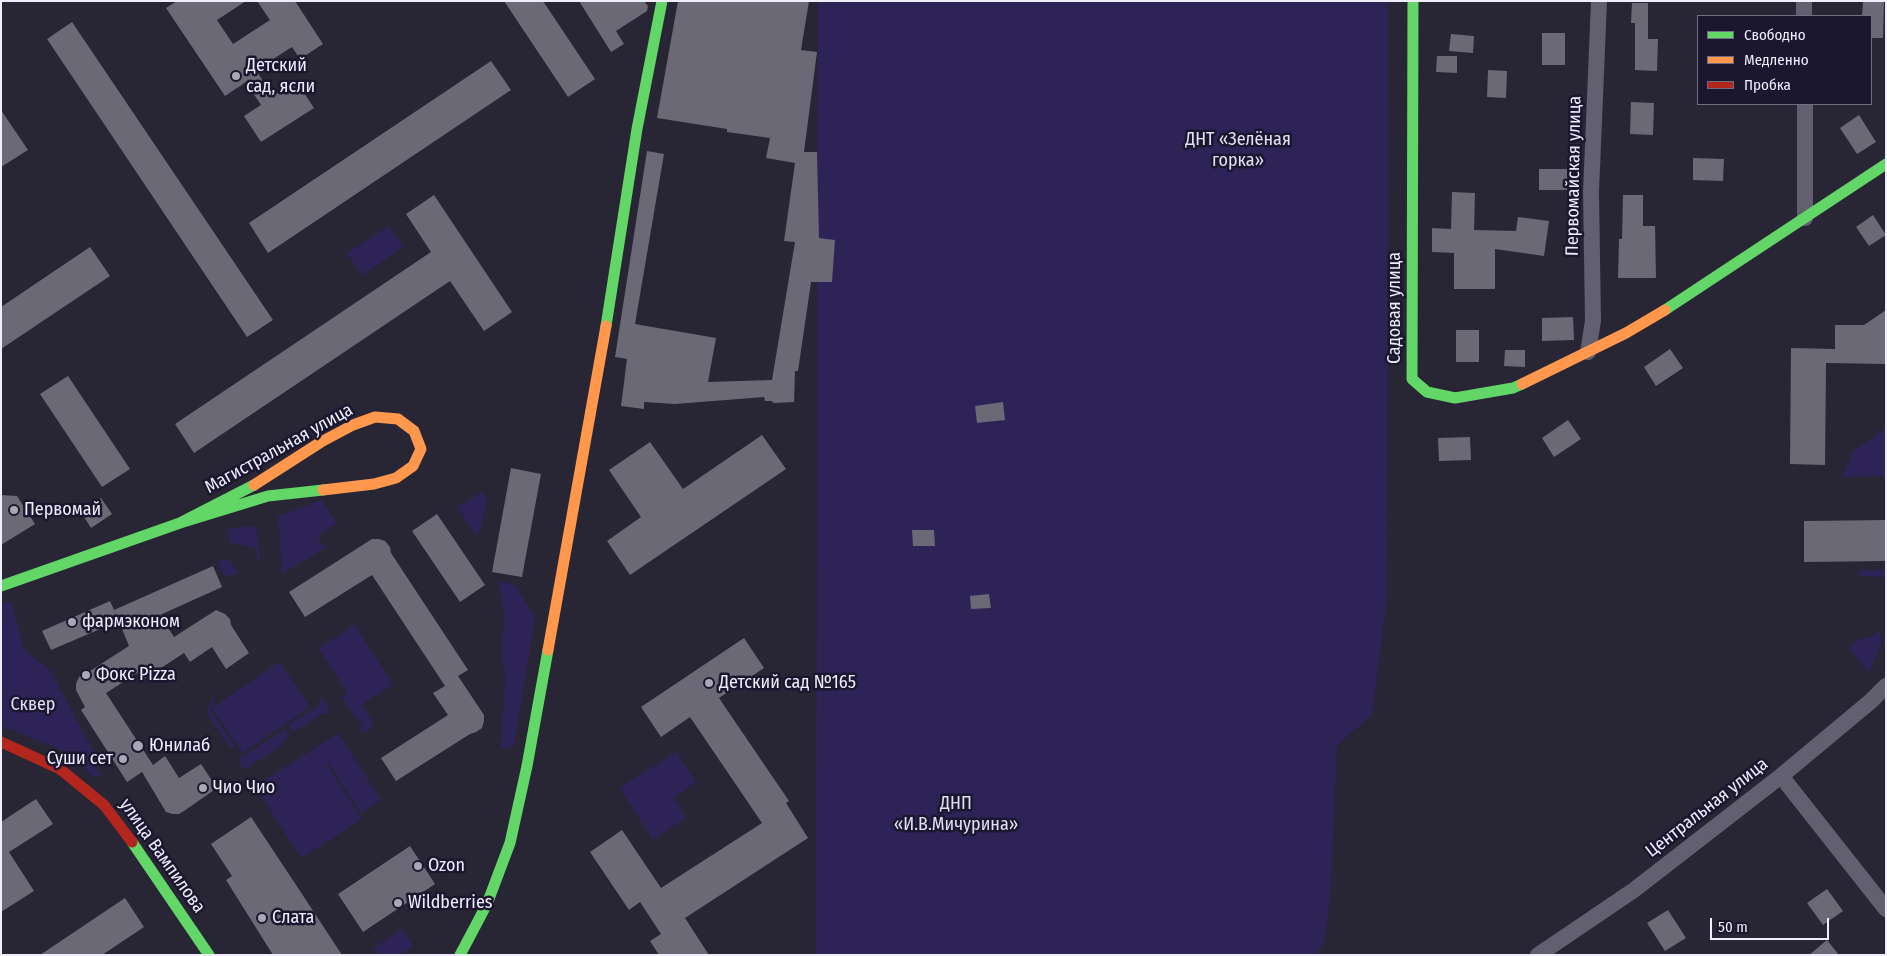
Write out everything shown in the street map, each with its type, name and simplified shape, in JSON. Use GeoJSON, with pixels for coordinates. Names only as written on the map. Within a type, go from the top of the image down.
{"type":"FeatureCollection","features":[{"type":"Feature","properties":{"kind":"street"},"geometry":{"type":"LineString","coordinates":[[460,955],[487,904],[504,861],[510,843],[527,766],[599,371],[637,129],[662,1]]}},
{"type":"Feature","properties":{"kind":"street","name":"Садовая улица"},"geometry":{"type":"LineString","coordinates":[[1413,1],[1412,379],[1426,392],[1454,398],[1513,388],[1588,352],[1626,333],[1678,302],[1886,164]]}},
{"type":"Feature","properties":{"kind":"street","name":"Первомайская улица"},"geometry":{"type":"LineString","coordinates":[[1588,352],[1593,321],[1591,192],[1599,1]]}},
{"type":"Feature","properties":{"kind":"street"},"geometry":{"type":"LineString","coordinates":[[1804,1],[1804,15]]}},
{"type":"Feature","properties":{"kind":"street"},"geometry":{"type":"LineString","coordinates":[[1805,105],[1805,218]]}},
{"type":"Feature","properties":{"kind":"street","name":"Магистральная улица"},"geometry":{"type":"LineString","coordinates":[[1,586],[180,523],[268,496],[374,484],[396,478],[413,466],[421,449],[414,431],[398,419],[375,417],[353,425],[321,442],[249,488],[180,523]]}},
{"type":"Feature","properties":{"kind":"street","name":"Центральная улица"},"geometry":{"type":"LineString","coordinates":[[1541,953],[1634,890],[1782,776],[1871,701],[1886,686]]}},
{"type":"Feature","properties":{"kind":"street","name":"улица Вампилова"},"geometry":{"type":"LineString","coordinates":[[1,742],[60,769],[104,805],[143,856],[209,955]]}},
{"type":"Feature","properties":{"kind":"street"},"geometry":{"type":"LineString","coordinates":[[1782,776],[1886,909]]}},
{"type":"Feature","properties":{"kind":"green space"},"geometry":{"type":"Polygon","coordinates":[[[818,1],[1388,1],[1387,596],[1372,715],[1337,745],[1330,901],[1323,944],[1317,955],[816,955],[818,1]]]}},
{"type":"Feature","properties":{"kind":"green space"},"geometry":{"type":"Polygon","coordinates":[[[389,226],[403,247],[362,275],[347,253],[389,226]]]}},
{"type":"Feature","properties":{"kind":"green space"},"geometry":{"type":"Polygon","coordinates":[[[1886,428],[1886,476],[1842,477],[1853,451],[1886,428]]]}},
{"type":"Feature","properties":{"kind":"green space"},"geometry":{"type":"Polygon","coordinates":[[[482,492],[487,501],[479,533],[475,535],[458,507],[482,492]]]}},
{"type":"Feature","properties":{"kind":"green space"},"geometry":{"type":"Polygon","coordinates":[[[322,500],[337,524],[318,537],[325,548],[282,574],[278,516],[322,500]]]}},
{"type":"Feature","properties":{"kind":"green space"},"geometry":{"type":"Polygon","coordinates":[[[256,527],[260,560],[257,559],[256,548],[230,543],[228,531],[230,528],[256,527]]]}},
{"type":"Feature","properties":{"kind":"green space"},"geometry":{"type":"Polygon","coordinates":[[[223,559],[230,561],[239,574],[224,576],[218,561],[223,559]]]}},
{"type":"Feature","properties":{"kind":"green space"},"geometry":{"type":"Polygon","coordinates":[[[1859,570],[1885,570],[1885,577],[1859,576],[1859,570]]]}},
{"type":"Feature","properties":{"kind":"green space"},"geometry":{"type":"Polygon","coordinates":[[[498,581],[514,584],[535,617],[514,747],[501,748],[505,677],[502,657],[504,609],[498,581]]]}},
{"type":"Feature","properties":{"kind":"green space","name":"Сквер"},"geometry":{"type":"Polygon","coordinates":[[[11,602],[25,651],[50,670],[97,758],[92,762],[102,776],[92,776],[72,754],[1,726],[1,604],[11,602]]]}},
{"type":"Feature","properties":{"kind":"green space"},"geometry":{"type":"Polygon","coordinates":[[[355,625],[393,685],[362,704],[373,723],[369,731],[365,733],[359,728],[363,726],[341,697],[348,694],[319,648],[355,625]]]}},
{"type":"Feature","properties":{"kind":"green space"},"geometry":{"type":"Polygon","coordinates":[[[1878,630],[1883,639],[1869,673],[1849,648],[1860,639],[1873,636],[1878,630]]]}},
{"type":"Feature","properties":{"kind":"green space"},"geometry":{"type":"Polygon","coordinates":[[[279,662],[310,707],[243,753],[212,708],[279,662]]]}},
{"type":"Feature","properties":{"kind":"green space"},"geometry":{"type":"Polygon","coordinates":[[[213,697],[215,701],[211,708],[212,713],[235,746],[231,749],[208,716],[207,710],[213,697]]]}},
{"type":"Feature","properties":{"kind":"green space"},"geometry":{"type":"Polygon","coordinates":[[[320,698],[329,708],[327,716],[324,713],[293,732],[288,725],[316,709],[315,707],[321,703],[320,698]]]}},
{"type":"Feature","properties":{"kind":"green space"},"geometry":{"type":"Polygon","coordinates":[[[285,729],[290,736],[281,743],[281,746],[244,770],[240,764],[240,753],[243,757],[285,729]]]}},
{"type":"Feature","properties":{"kind":"green space"},"geometry":{"type":"Polygon","coordinates":[[[337,734],[381,800],[361,813],[328,762],[326,763],[362,819],[303,857],[302,855],[301,858],[258,791],[262,782],[337,734]]]}},
{"type":"Feature","properties":{"kind":"green space"},"geometry":{"type":"Polygon","coordinates":[[[676,752],[696,782],[674,797],[686,818],[653,840],[620,788],[676,752]]]}},
{"type":"Feature","properties":{"kind":"green space"},"geometry":{"type":"Polygon","coordinates":[[[402,929],[413,946],[400,955],[378,955],[373,948],[402,929]]]}},
{"type":"Feature","properties":{"kind":"building","name":"Детский сад, ясли"},"geometry":{"type":"Polygon","coordinates":[[[177,1],[246,1],[217,20],[233,44],[270,20],[257,1],[295,1],[323,44],[300,59],[292,47],[256,70],[272,96],[296,81],[314,108],[261,142],[244,116],[261,105],[246,82],[225,96],[166,8],[177,1]]]}},
{"type":"Feature","properties":{"kind":"building"},"geometry":{"type":"Polygon","coordinates":[[[504,1],[543,1],[595,79],[568,97],[504,1]]]}},
{"type":"Feature","properties":{"kind":"building"},"geometry":{"type":"Polygon","coordinates":[[[579,1],[644,1],[648,6],[647,11],[616,31],[624,44],[611,52],[579,1]]]}},
{"type":"Feature","properties":{"kind":"building"},"geometry":{"type":"Polygon","coordinates":[[[678,1],[809,1],[801,50],[817,52],[804,152],[817,152],[819,238],[835,240],[832,282],[811,282],[798,371],[795,371],[794,402],[773,403],[772,401],[765,401],[764,397],[675,404],[644,402],[644,409],[621,406],[627,359],[615,357],[647,151],[664,154],[635,324],[716,338],[708,382],[772,380],[795,242],[784,241],[795,163],[766,158],[770,138],[727,132],[727,129],[657,118],[678,1]]]}},
{"type":"Feature","properties":{"kind":"building"},"geometry":{"type":"Polygon","coordinates":[[[1863,1],[1884,1],[1883,38],[1872,38],[1872,15],[1862,15],[1863,1]]]}},
{"type":"Feature","properties":{"kind":"building"},"geometry":{"type":"Polygon","coordinates":[[[1632,3],[1648,3],[1648,39],[1658,39],[1657,71],[1635,70],[1635,23],[1631,23],[1632,3]]]}},
{"type":"Feature","properties":{"kind":"building"},"geometry":{"type":"Polygon","coordinates":[[[72,22],[273,320],[247,337],[47,39],[72,22]]]}},
{"type":"Feature","properties":{"kind":"building"},"geometry":{"type":"Polygon","coordinates":[[[1542,33],[1565,33],[1565,65],[1542,65],[1542,33]]]}},
{"type":"Feature","properties":{"kind":"building"},"geometry":{"type":"Polygon","coordinates":[[[1451,34],[1474,36],[1473,53],[1449,51],[1451,34]]]}},
{"type":"Feature","properties":{"kind":"building"},"geometry":{"type":"Polygon","coordinates":[[[1437,56],[1457,56],[1457,73],[1436,72],[1437,56]]]}},
{"type":"Feature","properties":{"kind":"building"},"geometry":{"type":"Polygon","coordinates":[[[491,61],[511,90],[268,253],[249,223],[491,61]]]}},
{"type":"Feature","properties":{"kind":"building"},"geometry":{"type":"Polygon","coordinates":[[[1488,70],[1507,71],[1506,98],[1487,97],[1488,70]]]}},
{"type":"Feature","properties":{"kind":"building"},"geometry":{"type":"Polygon","coordinates":[[[1631,102],[1654,103],[1653,135],[1630,134],[1631,102]]]}},
{"type":"Feature","properties":{"kind":"building"},"geometry":{"type":"Polygon","coordinates":[[[1,110],[28,150],[1,167],[1,110]]]}},
{"type":"Feature","properties":{"kind":"building"},"geometry":{"type":"Polygon","coordinates":[[[1859,115],[1876,142],[1857,154],[1840,128],[1859,115]]]}},
{"type":"Feature","properties":{"kind":"building"},"geometry":{"type":"Polygon","coordinates":[[[1693,158],[1724,159],[1723,181],[1693,180],[1693,158]]]}},
{"type":"Feature","properties":{"kind":"building"},"geometry":{"type":"Polygon","coordinates":[[[1539,169],[1567,169],[1567,190],[1539,190],[1539,169]]]}},
{"type":"Feature","properties":{"kind":"building"},"geometry":{"type":"Polygon","coordinates":[[[1452,192],[1475,193],[1474,230],[1516,231],[1518,217],[1549,221],[1544,256],[1495,249],[1495,289],[1454,289],[1454,253],[1432,252],[1432,228],[1451,229],[1452,192]]]}},
{"type":"Feature","properties":{"kind":"building"},"geometry":{"type":"Polygon","coordinates":[[[434,195],[512,312],[484,331],[450,281],[194,453],[175,424],[431,252],[406,214],[434,195]]]}},
{"type":"Feature","properties":{"kind":"building"},"geometry":{"type":"Polygon","coordinates":[[[1623,195],[1643,195],[1643,226],[1655,226],[1656,278],[1618,278],[1619,239],[1622,239],[1623,195]]]}},
{"type":"Feature","properties":{"kind":"building"},"geometry":{"type":"Polygon","coordinates":[[[1873,215],[1886,235],[1869,246],[1856,227],[1873,215]]]}},
{"type":"Feature","properties":{"kind":"building"},"geometry":{"type":"Polygon","coordinates":[[[90,247],[110,276],[1,349],[1,307],[90,247]]]}},
{"type":"Feature","properties":{"kind":"building"},"geometry":{"type":"Polygon","coordinates":[[[1886,310],[1886,364],[1826,363],[1825,465],[1790,464],[1791,348],[1835,349],[1835,325],[1864,325],[1886,310]]]}},
{"type":"Feature","properties":{"kind":"building"},"geometry":{"type":"Polygon","coordinates":[[[1573,317],[1574,340],[1542,341],[1542,318],[1573,317]]]}},
{"type":"Feature","properties":{"kind":"building"},"geometry":{"type":"Polygon","coordinates":[[[1456,330],[1479,330],[1479,362],[1456,362],[1456,330]]]}},
{"type":"Feature","properties":{"kind":"building"},"geometry":{"type":"Polygon","coordinates":[[[1670,349],[1683,368],[1656,386],[1644,367],[1670,349]]]}},
{"type":"Feature","properties":{"kind":"building"},"geometry":{"type":"Polygon","coordinates":[[[1505,350],[1525,350],[1525,367],[1504,366],[1505,350]]]}},
{"type":"Feature","properties":{"kind":"building"},"geometry":{"type":"Polygon","coordinates":[[[68,376],[130,469],[102,487],[40,394],[68,376]]]}},
{"type":"Feature","properties":{"kind":"building"},"geometry":{"type":"Polygon","coordinates":[[[1003,402],[1005,420],[977,423],[975,406],[1003,402]]]}},
{"type":"Feature","properties":{"kind":"building"},"geometry":{"type":"Polygon","coordinates":[[[1568,420],[1581,439],[1554,457],[1542,438],[1568,420]]]}},
{"type":"Feature","properties":{"kind":"building"},"geometry":{"type":"Polygon","coordinates":[[[762,435],[786,469],[630,575],[607,541],[641,517],[609,470],[650,442],[683,489],[762,435]]]}},
{"type":"Feature","properties":{"kind":"building"},"geometry":{"type":"Polygon","coordinates":[[[1470,437],[1471,460],[1439,461],[1438,438],[1470,437]]]}},
{"type":"Feature","properties":{"kind":"building"},"geometry":{"type":"Polygon","coordinates":[[[511,468],[541,474],[522,577],[492,572],[511,468]]]}},
{"type":"Feature","properties":{"kind":"building","name":"Первомай"},"geometry":{"type":"Polygon","coordinates":[[[1,495],[17,496],[35,524],[1,545],[1,495]]]}},
{"type":"Feature","properties":{"kind":"building"},"geometry":{"type":"Polygon","coordinates":[[[101,498],[112,514],[91,528],[81,512],[101,498]]]}},
{"type":"Feature","properties":{"kind":"building"},"geometry":{"type":"Polygon","coordinates":[[[437,514],[485,585],[460,602],[412,531],[437,514]]]}},
{"type":"Feature","properties":{"kind":"building"},"geometry":{"type":"Polygon","coordinates":[[[1886,520],[1886,561],[1804,562],[1804,521],[1886,520]]]}},
{"type":"Feature","properties":{"kind":"building"},"geometry":{"type":"Polygon","coordinates":[[[912,530],[934,530],[935,546],[913,546],[912,530]]]}},
{"type":"Feature","properties":{"kind":"building"},"geometry":{"type":"Polygon","coordinates":[[[372,539],[385,541],[390,547],[391,553],[468,670],[458,676],[484,715],[482,728],[396,781],[381,758],[448,715],[433,693],[445,686],[372,575],[305,617],[289,592],[372,539]]]}},
{"type":"Feature","properties":{"kind":"building"},"geometry":{"type":"Polygon","coordinates":[[[213,566],[222,587],[160,615],[174,637],[216,610],[225,614],[230,619],[231,625],[249,653],[226,669],[212,647],[190,662],[184,653],[144,679],[139,672],[106,693],[153,765],[165,756],[179,778],[201,764],[217,788],[179,814],[173,814],[166,812],[142,772],[127,782],[81,710],[85,707],[76,690],[76,684],[79,677],[84,673],[129,646],[114,610],[213,566]]]}},
{"type":"Feature","properties":{"kind":"building"},"geometry":{"type":"Polygon","coordinates":[[[989,594],[991,608],[971,609],[970,596],[989,594]]]}},
{"type":"Feature","properties":{"kind":"building"},"geometry":{"type":"Polygon","coordinates":[[[110,601],[119,621],[51,650],[42,631],[110,601]]]}},
{"type":"Feature","properties":{"kind":"building"},"geometry":{"type":"Polygon","coordinates":[[[744,638],[764,668],[719,698],[789,801],[786,803],[808,838],[685,918],[709,955],[659,955],[650,941],[661,934],[640,902],[629,910],[590,852],[622,830],[661,888],[762,823],[690,717],[661,737],[641,707],[744,638]]]}},
{"type":"Feature","properties":{"kind":"building"},"geometry":{"type":"Polygon","coordinates":[[[36,799],[53,824],[9,852],[34,891],[1,912],[1,822],[36,799]]]}},
{"type":"Feature","properties":{"kind":"building"},"geometry":{"type":"Polygon","coordinates":[[[251,817],[342,955],[273,955],[226,880],[232,876],[211,844],[251,817]]]}},
{"type":"Feature","properties":{"kind":"building"},"geometry":{"type":"Polygon","coordinates":[[[410,846],[435,884],[363,932],[338,894],[410,846]]]}},
{"type":"Feature","properties":{"kind":"building"},"geometry":{"type":"Polygon","coordinates":[[[1827,889],[1843,911],[1823,925],[1807,903],[1827,889]]]}},
{"type":"Feature","properties":{"kind":"building"},"geometry":{"type":"Polygon","coordinates":[[[125,898],[144,927],[102,955],[40,955],[125,898]]]}},
{"type":"Feature","properties":{"kind":"building"},"geometry":{"type":"Polygon","coordinates":[[[1668,910],[1686,938],[1665,951],[1647,923],[1668,910]]]}},
{"type":"Feature","properties":{"kind":"building"},"geometry":{"type":"Polygon","coordinates":[[[1827,940],[1839,955],[1809,955],[1827,940]]]}},
{"type":"Feature","properties":{"kind":"traffic: fast"},"geometry":{"type":"LineString","coordinates":[[606,326],[637,129],[662,1]]}},
{"type":"Feature","properties":{"kind":"traffic: fast"},"geometry":{"type":"LineString","coordinates":[[1413,1],[1412,379],[1427,392],[1455,398],[1513,388],[1522,384]]}},
{"type":"Feature","properties":{"kind":"traffic: fast"},"geometry":{"type":"LineString","coordinates":[[1665,310],[1886,164]]}},
{"type":"Feature","properties":{"kind":"traffic: fast"},"geometry":{"type":"LineString","coordinates":[[180,523],[254,485]]}},
{"type":"Feature","properties":{"kind":"traffic: fast"},"geometry":{"type":"LineString","coordinates":[[1,586],[180,523],[268,496],[323,490]]}},
{"type":"Feature","properties":{"kind":"traffic: fast"},"geometry":{"type":"LineString","coordinates":[[460,955],[487,904],[510,843],[527,766],[548,650]]}},
{"type":"Feature","properties":{"kind":"traffic: fast"},"geometry":{"type":"LineString","coordinates":[[132,842],[209,955]]}},
{"type":"Feature","properties":{"kind":"traffic: slow"},"geometry":{"type":"LineString","coordinates":[[1522,384],[1626,333],[1665,310]]}},
{"type":"Feature","properties":{"kind":"traffic: slow"},"geometry":{"type":"LineString","coordinates":[[548,650],[606,326]]}},
{"type":"Feature","properties":{"kind":"traffic: slow"},"geometry":{"type":"LineString","coordinates":[[254,485],[321,442],[353,425],[375,417],[398,419],[414,431],[421,449],[413,466],[396,478],[374,484],[323,490]]}},
{"type":"Feature","properties":{"kind":"traffic: jam"},"geometry":{"type":"LineString","coordinates":[[1,742],[60,769],[104,805],[132,842]]}},
{"type":"Feature","properties":{"kind":"place","name":"Детский сад, ясли"},"geometry":{"type":"Point","coordinates":[236,76]}},
{"type":"Feature","properties":{"kind":"place","name":"Первомай"},"geometry":{"type":"Point","coordinates":[14,510]}},
{"type":"Feature","properties":{"kind":"place","name":"фармэконом"},"geometry":{"type":"Point","coordinates":[72,622]}},
{"type":"Feature","properties":{"kind":"place","name":"Фокс Pizza"},"geometry":{"type":"Point","coordinates":[86,675]}},
{"type":"Feature","properties":{"kind":"place","name":"Детский сад №165"},"geometry":{"type":"Point","coordinates":[709,683]}},
{"type":"Feature","properties":{"kind":"place","name":"Юнилаб"},"geometry":{"type":"Point","coordinates":[138,746]}},
{"type":"Feature","properties":{"kind":"place","name":"Суши сет"},"geometry":{"type":"Point","coordinates":[123,759]}},
{"type":"Feature","properties":{"kind":"place","name":"Чио Чио"},"geometry":{"type":"Point","coordinates":[203,788]}},
{"type":"Feature","properties":{"kind":"place","name":"Ozon"},"geometry":{"type":"Point","coordinates":[418,866]}},
{"type":"Feature","properties":{"kind":"place","name":"Wildberries"},"geometry":{"type":"Point","coordinates":[398,903]}},
{"type":"Feature","properties":{"kind":"place","name":"Слата"},"geometry":{"type":"Point","coordinates":[262,918]}},
{"type":"Feature","properties":{"kind":"park label","name":"ДНТ «Зелёная горка»"},"geometry":{"type":"Point","coordinates":[1238,150]}},
{"type":"Feature","properties":{"kind":"park label","name":"ДНП «И.В.Мичурина»"},"geometry":{"type":"Point","coordinates":[956,814]}}]}
